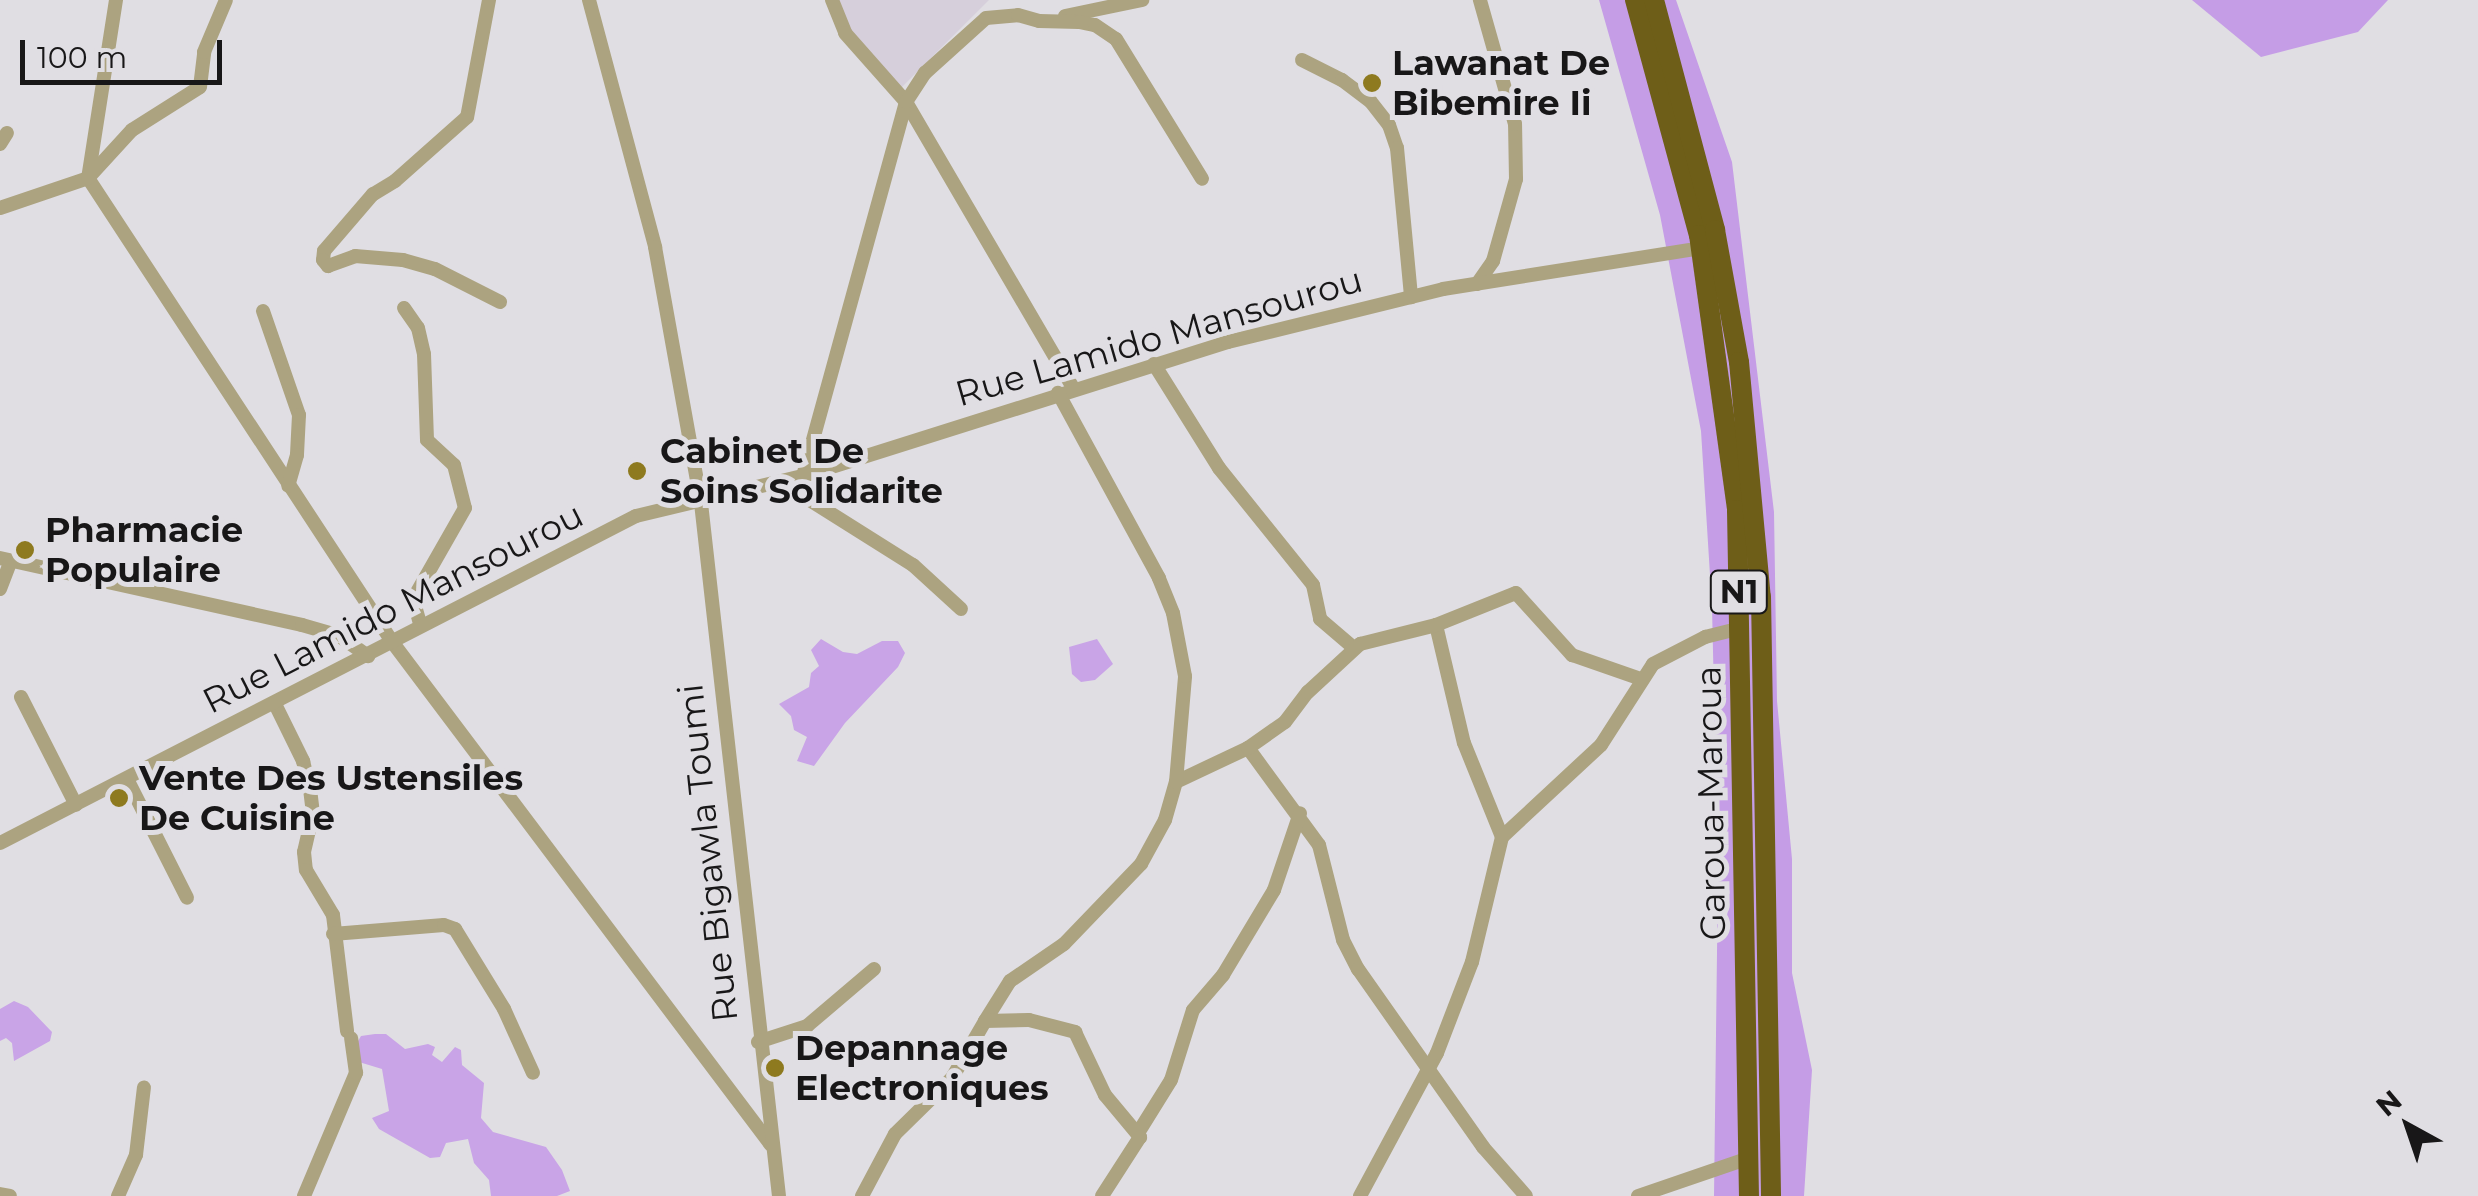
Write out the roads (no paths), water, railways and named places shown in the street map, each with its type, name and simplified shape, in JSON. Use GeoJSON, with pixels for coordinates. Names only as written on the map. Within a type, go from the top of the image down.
{"type":"FeatureCollection","features":[{"type":"Feature","properties":{"kind":"highway","name":"Garoua-Maroua"},"geometry":{"type":"LineString","coordinates":[[1635,0],[1701,248],[1738,510],[1749,1196]]}},
{"type":"Feature","properties":{"kind":"highway","name":"Garoua-Maroua"},"geometry":{"type":"LineString","coordinates":[[1654,0],[1715,230],[1740,362],[1761,598],[1771,1196]]}},
{"type":"Feature","properties":{"kind":"street"},"geometry":{"type":"LineString","coordinates":[[116,0],[88,178],[393,643],[771,1145]]}},
{"type":"Feature","properties":{"kind":"street"},"geometry":{"type":"LineString","coordinates":[[0,208],[88,178],[132,130],[200,87],[204,52],[226,0]]}},
{"type":"Feature","properties":{"kind":"street"},"geometry":{"type":"LineString","coordinates":[[489,0],[467,116],[395,181],[373,194],[324,252],[322,260],[328,266],[355,256],[403,260],[435,269],[500,302]]}},
{"type":"Feature","properties":{"kind":"street","name":"Rue Bigawla Toumi"},"geometry":{"type":"LineString","coordinates":[[589,0],[655,248],[701,503],[758,1042],[779,1196]]}},
{"type":"Feature","properties":{"kind":"street"},"geometry":{"type":"LineString","coordinates":[[832,0],[845,33],[906,102],[1066,390],[1173,613],[1185,676],[1176,782],[1155,843],[1133,874],[1064,944],[1010,981],[952,1078],[895,1134],[862,1196]]}},
{"type":"Feature","properties":{"kind":"street"},"geometry":{"type":"LineString","coordinates":[[1040,21],[1142,0]]}},
{"type":"Feature","properties":{"kind":"street"},"geometry":{"type":"LineString","coordinates":[[1477,284],[1493,262],[1516,178],[1515,124],[1480,0]]}},
{"type":"Feature","properties":{"kind":"street"},"geometry":{"type":"LineString","coordinates":[[803,476],[906,102],[925,73],[986,18],[1021,8],[1040,21],[1095,25],[1116,39],[1202,179]]}},
{"type":"Feature","properties":{"kind":"street"},"geometry":{"type":"LineString","coordinates":[[1302,60],[1342,80],[1371,102],[1390,125],[1397,148],[1411,297]]}},
{"type":"Feature","properties":{"kind":"street","name":"Rue Lamido Mansourou"},"geometry":{"type":"LineString","coordinates":[[0,844],[393,643],[420,624],[636,516],[782,482],[1154,364],[1411,297],[1701,248]]}},
{"type":"Feature","properties":{"kind":"street"},"geometry":{"type":"LineString","coordinates":[[404,308],[418,328],[424,354],[427,440],[454,465],[466,508],[413,599],[420,624]]}},
{"type":"Feature","properties":{"kind":"street"},"geometry":{"type":"LineString","coordinates":[[263,312],[299,416],[296,466],[288,486]]}},
{"type":"Feature","properties":{"kind":"street"},"geometry":{"type":"LineString","coordinates":[[1154,364],[1219,468],[1317,592],[1320,619],[1354,648]]}},
{"type":"Feature","properties":{"kind":"street"},"geometry":{"type":"LineString","coordinates":[[782,482],[925,573],[962,609]]}},
{"type":"Feature","properties":{"kind":"street"},"geometry":{"type":"LineString","coordinates":[[0,589],[6,560],[302,624],[338,635],[368,656]]}},
{"type":"Feature","properties":{"kind":"street"},"geometry":{"type":"LineString","coordinates":[[1176,782],[1248,748],[1292,717],[1308,692],[1354,648],[1436,626],[1519,593],[1563,648],[1641,679]]}},
{"type":"Feature","properties":{"kind":"street"},"geometry":{"type":"LineString","coordinates":[[1436,626],[1464,743],[1502,836]]}},
{"type":"Feature","properties":{"kind":"street"},"geometry":{"type":"LineString","coordinates":[[1360,1196],[1427,1070],[1472,962],[1502,836],[1602,745],[1653,664],[1705,637],[1740,628]]}},
{"type":"Feature","properties":{"kind":"street"},"geometry":{"type":"LineString","coordinates":[[21,697],[76,805]]}},
{"type":"Feature","properties":{"kind":"street"},"geometry":{"type":"LineString","coordinates":[[275,704],[303,761],[313,813],[304,852],[306,870],[333,914],[356,1073],[304,1196]]}},
{"type":"Feature","properties":{"kind":"street"},"geometry":{"type":"LineString","coordinates":[[1248,748],[1300,812],[1319,845],[1343,940],[1427,1070],[1482,1146],[1526,1196]]}},
{"type":"Feature","properties":{"kind":"street"},"geometry":{"type":"LineString","coordinates":[[127,779],[187,898]]}},
{"type":"Feature","properties":{"kind":"street"},"geometry":{"type":"LineString","coordinates":[[1138,1133],[1171,1080],[1193,1010],[1223,975],[1274,890],[1300,812]]}},
{"type":"Feature","properties":{"kind":"street"},"geometry":{"type":"LineString","coordinates":[[333,934],[444,925],[455,928],[504,1009],[533,1073]]}},
{"type":"Feature","properties":{"kind":"street"},"geometry":{"type":"LineString","coordinates":[[758,1042],[807,1026],[874,969]]}},
{"type":"Feature","properties":{"kind":"street"},"geometry":{"type":"LineString","coordinates":[[985,1021],[1029,1020],[1074,1032],[1106,1095],[1138,1133],[1140,1141],[1102,1196]]}},
{"type":"Feature","properties":{"kind":"street"},"geometry":{"type":"LineString","coordinates":[[118,1196],[136,1155],[144,1087]]}},
{"type":"Feature","properties":{"kind":"street"},"geometry":{"type":"LineString","coordinates":[[1638,1196],[1750,1158]]}},
{"type":"Feature","properties":{"kind":"street"},"geometry":{"type":"LineString","coordinates":[[0,1194],[10,1196]]}},
{"type":"Feature","properties":{"kind":"place","name":"Lawanat De Bibemire Ii"},"geometry":{"type":"Point","coordinates":[1372,83]}},
{"type":"Feature","properties":{"kind":"place","name":"Cabinet De Soins Solidarite"},"geometry":{"type":"Point","coordinates":[637,471]}},
{"type":"Feature","properties":{"kind":"place","name":"Pharmacie Populaire"},"geometry":{"type":"Point","coordinates":[25,550]}},
{"type":"Feature","properties":{"kind":"place","name":"Vente Des Ustensiles De Cuisine"},"geometry":{"type":"Point","coordinates":[119,798]}},
{"type":"Feature","properties":{"kind":"place","name":"Depannage Electroniques"},"geometry":{"type":"Point","coordinates":[775,1068]}}]}
